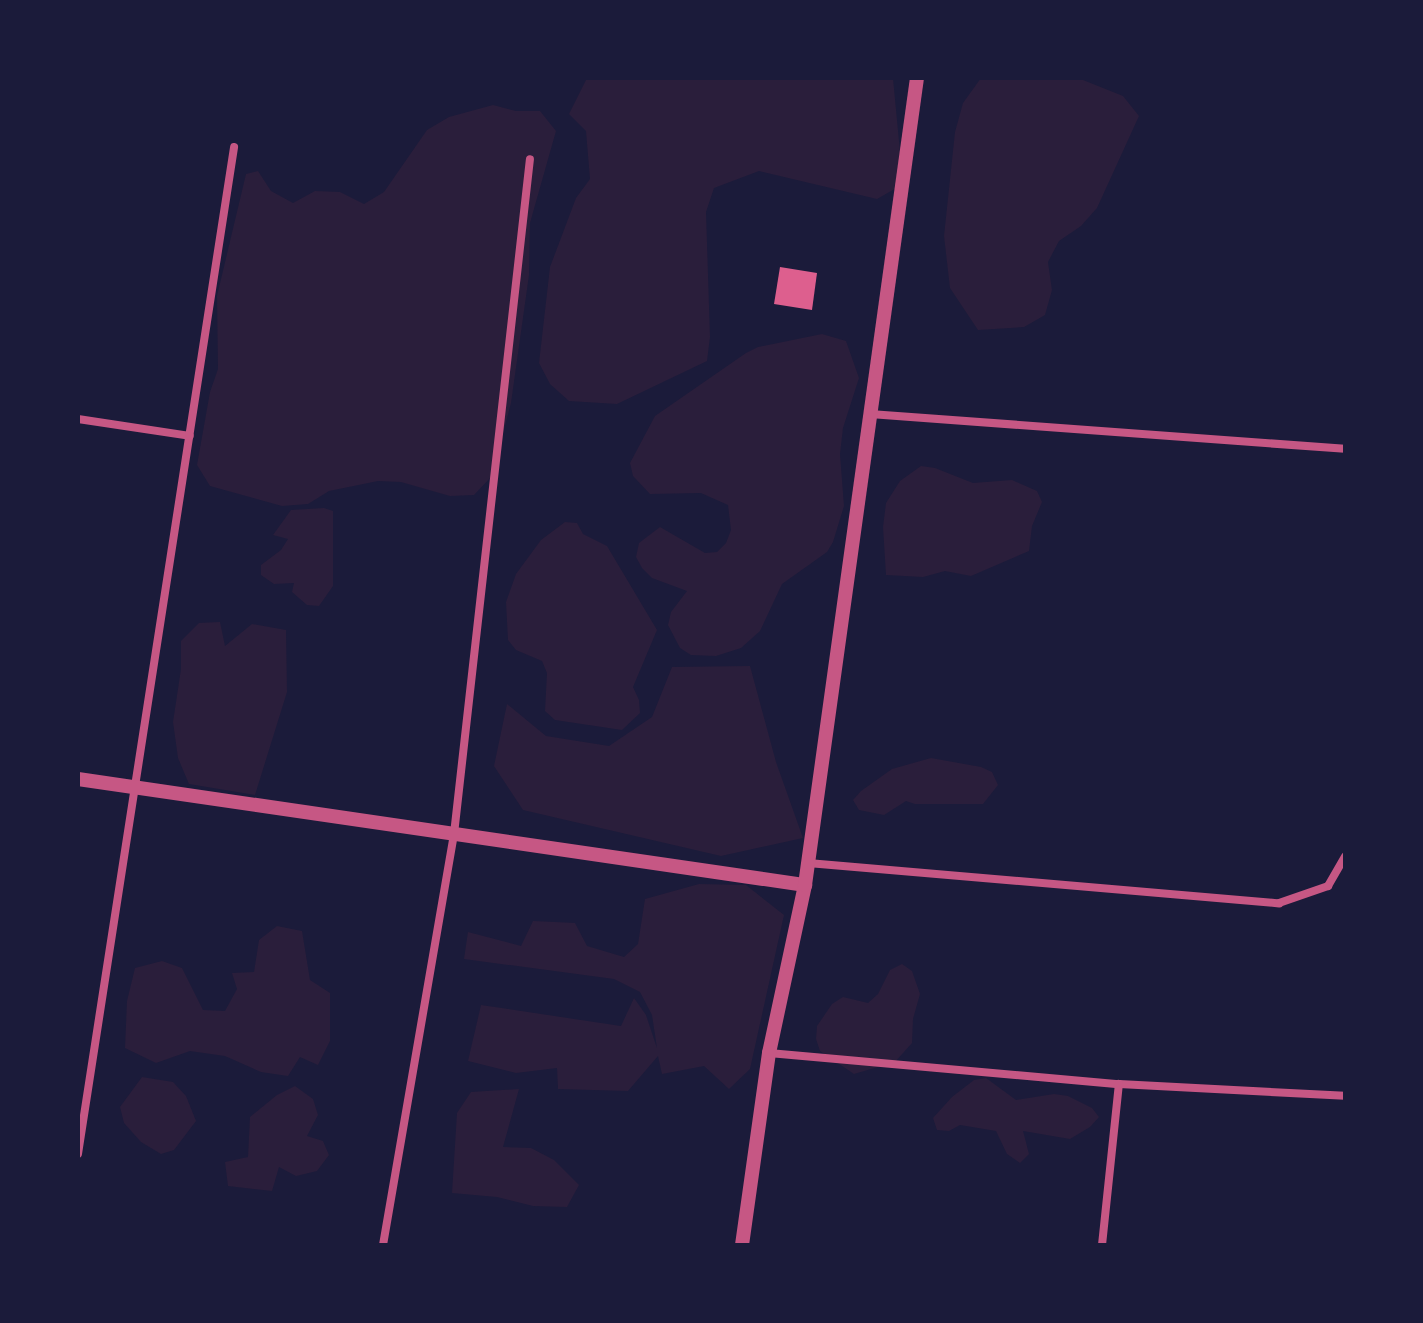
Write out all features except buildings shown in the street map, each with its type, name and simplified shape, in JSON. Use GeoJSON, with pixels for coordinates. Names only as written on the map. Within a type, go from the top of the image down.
{"type":"FeatureCollection","features":[{"type":"Feature","properties":{"kind":"street"},"geometry":{"type":"LineString","coordinates":[[742,1245],[769,1053],[805,885],[917,78]]}},
{"type":"Feature","properties":{"kind":"street"},"geometry":{"type":"LineString","coordinates":[[78,1154],[234,147]]}},
{"type":"Feature","properties":{"kind":"street"},"geometry":{"type":"LineString","coordinates":[[383,1245],[454,834],[530,159]]}},
{"type":"Feature","properties":{"kind":"street"},"geometry":{"type":"LineString","coordinates":[[870,414],[1345,449]]}},
{"type":"Feature","properties":{"kind":"street"},"geometry":{"type":"LineString","coordinates":[[78,419],[190,436]]}},
{"type":"Feature","properties":{"kind":"street"},"geometry":{"type":"LineString","coordinates":[[78,779],[805,885]]}},
{"type":"Feature","properties":{"kind":"street"},"geometry":{"type":"LineString","coordinates":[[808,863],[1279,903],[1328,886],[1345,857]]}},
{"type":"Feature","properties":{"kind":"street"},"geometry":{"type":"LineString","coordinates":[[769,1053],[1119,1084],[1345,1096]]}},
{"type":"Feature","properties":{"kind":"street"},"geometry":{"type":"LineString","coordinates":[[1102,1245],[1119,1084]]}},
{"type":"Feature","properties":{"kind":"shaded area"},"geometry":{"type":"Polygon","coordinates":[[[587,78],[893,78],[901,162],[898,187],[877,199],[759,171],[714,188],[706,212],[710,337],[707,361],[617,404],[569,401],[550,384],[539,363],[550,267],[576,198],[590,179],[586,131],[569,114],[587,78]]]}},
{"type":"Feature","properties":{"kind":"shaded area"},"geometry":{"type":"Polygon","coordinates":[[[981,78],[1078,78],[1123,96],[1139,116],[1097,208],[1081,226],[1059,241],[1048,262],[1052,290],[1045,315],[1024,327],[978,330],[950,288],[944,236],[955,132],[963,103],[981,78]]]}},
{"type":"Feature","properties":{"kind":"shaded area"},"geometry":{"type":"Polygon","coordinates":[[[493,105],[516,111],[540,111],[556,131],[530,223],[529,275],[511,403],[492,476],[474,495],[450,496],[401,482],[378,481],[329,491],[308,504],[282,506],[210,486],[197,465],[210,392],[218,369],[217,296],[246,174],[258,171],[271,191],[293,203],[315,191],[340,192],[364,204],[384,192],[427,130],[449,117],[493,105]]]}},
{"type":"Feature","properties":{"kind":"shaded area"},"geometry":{"type":"Polygon","coordinates":[[[822,334],[846,341],[859,378],[843,428],[840,454],[844,506],[833,542],[827,552],[782,584],[760,631],[741,648],[716,656],[691,655],[680,648],[668,625],[671,612],[687,591],[652,578],[642,568],[636,557],[639,543],[660,527],[705,553],[717,552],[726,543],[731,530],[728,505],[701,493],[650,494],[633,476],[630,463],[655,416],[746,353],[758,347],[822,334]]]}},
{"type":"Feature","properties":{"kind":"shaded area"},"geometry":{"type":"Polygon","coordinates":[[[921,466],[935,468],[973,483],[1012,480],[1037,491],[1042,502],[1032,526],[1029,551],[971,576],[945,571],[923,577],[886,575],[883,527],[886,503],[900,481],[921,466]]]}},
{"type":"Feature","properties":{"kind":"shaded area"},"geometry":{"type":"Polygon","coordinates":[[[324,508],[333,511],[333,586],[319,606],[307,605],[292,592],[294,583],[274,584],[261,575],[261,565],[281,550],[288,539],[273,535],[291,510],[324,508]]]}},
{"type":"Feature","properties":{"kind":"shaded area"},"geometry":{"type":"Polygon","coordinates":[[[565,522],[577,523],[583,534],[607,546],[657,630],[633,687],[639,700],[640,713],[622,730],[555,720],[545,711],[547,673],[542,661],[516,650],[508,640],[506,602],[516,574],[541,540],[565,522]]]}},
{"type":"Feature","properties":{"kind":"shaded area"},"geometry":{"type":"Polygon","coordinates":[[[220,622],[225,646],[252,624],[286,630],[287,692],[255,795],[189,784],[178,758],[173,722],[181,669],[181,641],[199,623],[220,622]]]}},
{"type":"Feature","properties":{"kind":"shaded area"},"geometry":{"type":"Polygon","coordinates":[[[750,666],[776,762],[803,838],[721,856],[523,810],[494,766],[507,704],[546,736],[609,746],[652,717],[672,667],[750,666]]]}},
{"type":"Feature","properties":{"kind":"shaded area"},"geometry":{"type":"Polygon","coordinates":[[[931,758],[981,767],[992,772],[998,785],[983,804],[915,804],[906,801],[884,815],[859,810],[853,800],[861,791],[892,769],[931,758]]]}},
{"type":"Feature","properties":{"kind":"shaded area"},"geometry":{"type":"Polygon","coordinates":[[[699,884],[746,885],[784,915],[750,1069],[729,1089],[704,1066],[662,1074],[658,1056],[628,1091],[558,1089],[557,1068],[516,1073],[468,1061],[481,1005],[621,1026],[634,998],[646,1015],[657,1048],[652,1015],[640,992],[614,979],[464,959],[468,932],[521,946],[533,921],[575,923],[587,946],[624,957],[638,944],[645,899],[699,884]]]}},
{"type":"Feature","properties":{"kind":"shaded area"},"geometry":{"type":"Polygon","coordinates":[[[277,926],[302,931],[310,980],[330,993],[330,1041],[318,1065],[300,1057],[288,1076],[261,1072],[225,1056],[190,1051],[156,1063],[125,1048],[127,1001],[135,968],[162,961],[182,968],[203,1010],[225,1011],[237,989],[232,973],[254,972],[259,940],[277,926]]]}},
{"type":"Feature","properties":{"kind":"shaded area"},"geometry":{"type":"Polygon","coordinates":[[[902,964],[912,971],[920,994],[913,1019],[912,1043],[895,1062],[854,1074],[820,1051],[816,1039],[817,1026],[832,1004],[843,997],[868,1003],[878,994],[890,970],[902,964]]]}},
{"type":"Feature","properties":{"kind":"shaded area"},"geometry":{"type":"Polygon","coordinates":[[[142,1077],[173,1082],[186,1096],[196,1121],[174,1150],[161,1154],[141,1142],[124,1123],[120,1107],[142,1077]]]}},
{"type":"Feature","properties":{"kind":"shaded area"},"geometry":{"type":"Polygon","coordinates":[[[986,1078],[1016,1100],[1054,1094],[1068,1096],[1092,1108],[1099,1117],[1090,1127],[1070,1139],[1023,1131],[1029,1154],[1020,1163],[1007,1154],[996,1131],[960,1125],[949,1131],[937,1130],[933,1118],[952,1097],[974,1080],[986,1078]]]}},
{"type":"Feature","properties":{"kind":"shaded area"},"geometry":{"type":"Polygon","coordinates":[[[295,1086],[313,1099],[318,1115],[307,1136],[323,1141],[329,1155],[317,1171],[296,1176],[279,1167],[272,1191],[228,1186],[225,1162],[248,1157],[250,1117],[277,1095],[295,1086]]]}},
{"type":"Feature","properties":{"kind":"shaded area"},"geometry":{"type":"Polygon","coordinates":[[[519,1089],[503,1147],[531,1148],[554,1160],[579,1185],[567,1207],[533,1206],[497,1197],[452,1193],[457,1113],[471,1092],[519,1089]]]}}]}
